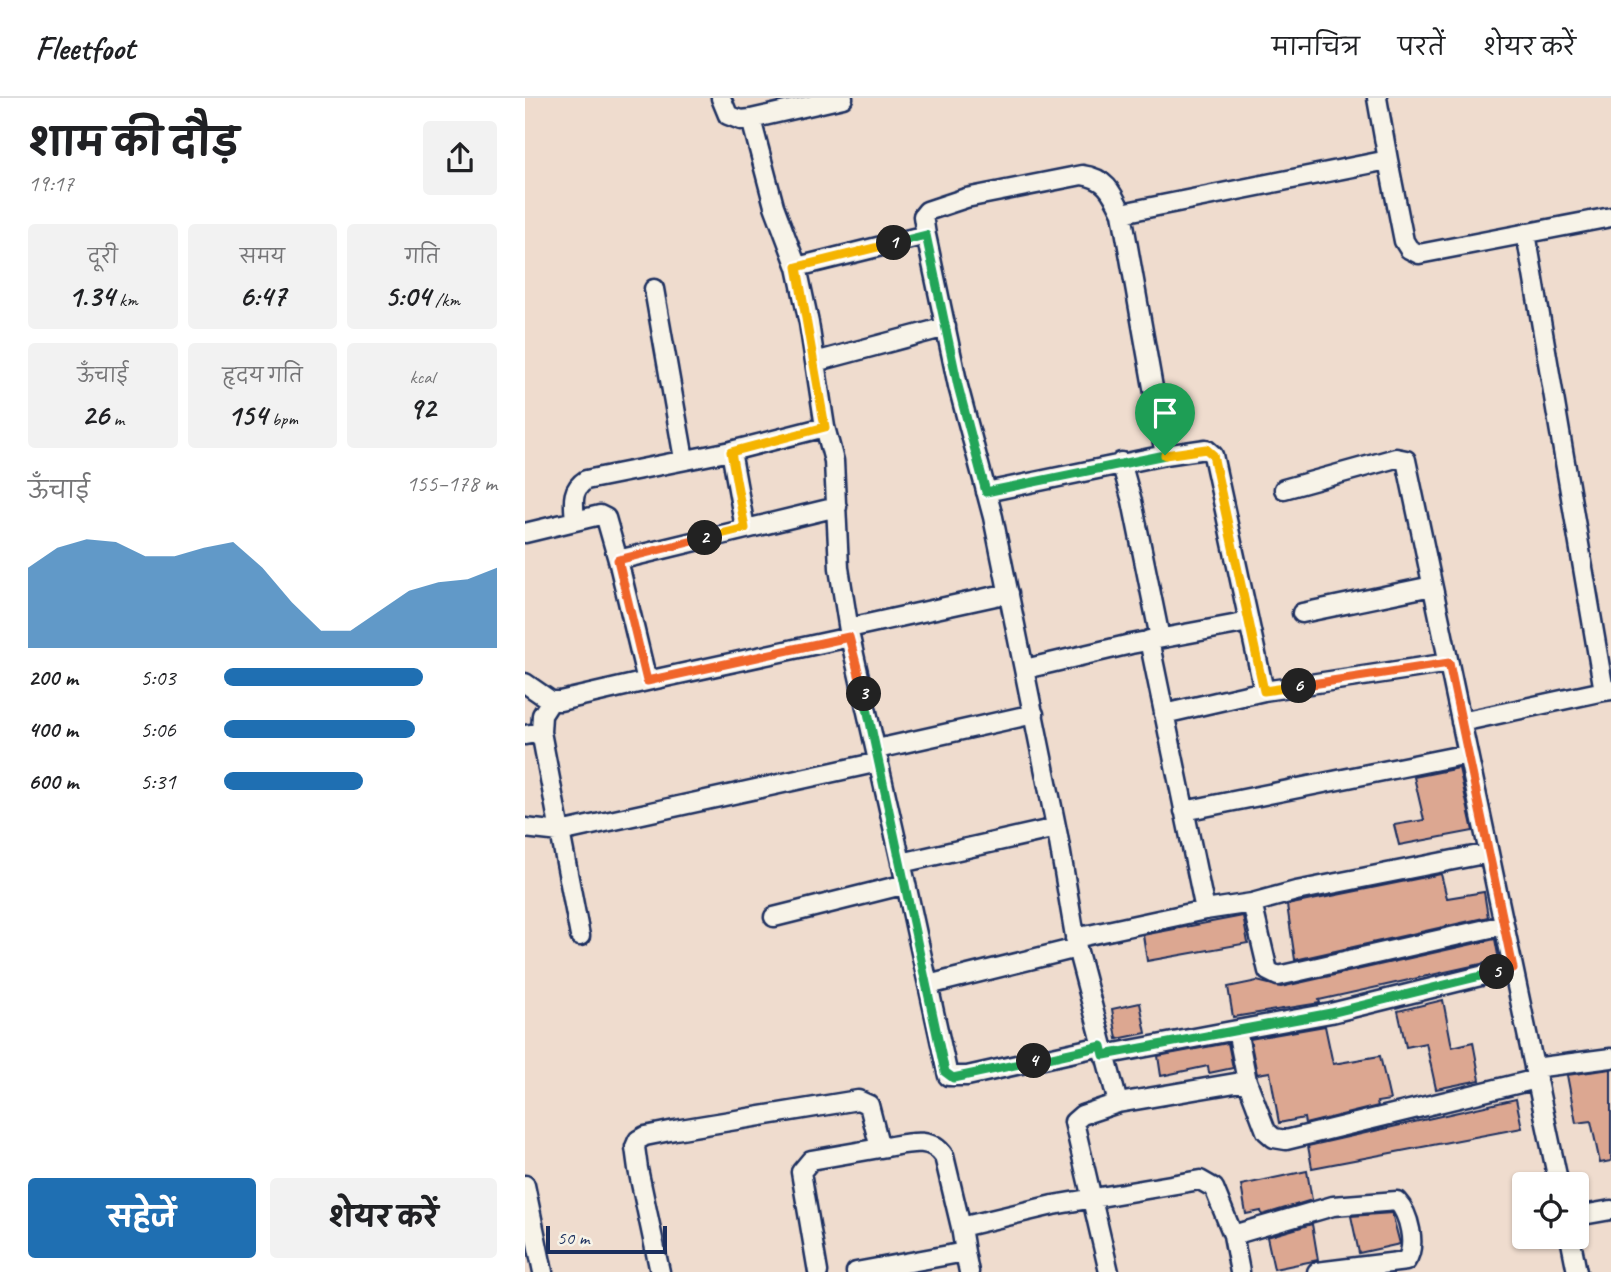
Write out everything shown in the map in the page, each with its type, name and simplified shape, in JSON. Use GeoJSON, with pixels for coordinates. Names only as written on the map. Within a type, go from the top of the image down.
{"type":"FeatureCollection","features":[{"type":"Feature","properties":{"kind":"street"},"geometry":{"type":"LineString","coordinates":[[722,98],[728,115],[741,120],[843,98]]}},
{"type":"Feature","properties":{"kind":"street"},"geometry":{"type":"LineString","coordinates":[[1377,98],[1404,241],[1412,252],[1419,254],[1611,217]]}},
{"type":"Feature","properties":{"kind":"street"},"geometry":{"type":"LineString","coordinates":[[751,119],[774,206],[797,267],[825,427],[834,461],[839,568],[849,632],[948,1076],[967,1076],[1331,1013],[1513,968]]}},
{"type":"Feature","properties":{"kind":"street"},"geometry":{"type":"LineString","coordinates":[[1122,213],[1388,160]]}},
{"type":"Feature","properties":{"kind":"street"},"geometry":{"type":"LineString","coordinates":[[1118,1103],[1076,943],[1025,669],[923,216],[932,208],[965,198],[1082,175],[1093,176],[1108,184],[1122,213],[1165,455]]}},
{"type":"Feature","properties":{"kind":"street"},"geometry":{"type":"LineString","coordinates":[[1461,722],[1607,691],[1526,233]]}},
{"type":"Feature","properties":{"kind":"street"},"geometry":{"type":"LineString","coordinates":[[797,267],[926,235]]}},
{"type":"Feature","properties":{"kind":"street"},"geometry":{"type":"LineString","coordinates":[[654,289],[684,459]]}},
{"type":"Feature","properties":{"kind":"street"},"geometry":{"type":"LineString","coordinates":[[815,362],[946,327]]}},
{"type":"Feature","properties":{"kind":"street"},"geometry":{"type":"LineString","coordinates":[[575,521],[573,495],[578,485],[586,480],[731,452],[825,427]]}},
{"type":"Feature","properties":{"kind":"street"},"geometry":{"type":"LineString","coordinates":[[986,492],[1121,462],[1206,449],[1213,455],[1264,691]]}},
{"type":"Feature","properties":{"kind":"street"},"geometry":{"type":"LineString","coordinates":[[731,452],[745,528]]}},
{"type":"Feature","properties":{"kind":"street"},"geometry":{"type":"LineString","coordinates":[[1284,489],[1396,458],[1406,460],[1556,1172]]}},
{"type":"Feature","properties":{"kind":"street"},"geometry":{"type":"LineString","coordinates":[[1121,462],[1132,501],[1164,714],[1205,909]]}},
{"type":"Feature","properties":{"kind":"street"},"geometry":{"type":"LineString","coordinates":[[618,560],[837,507]]}},
{"type":"Feature","properties":{"kind":"street"},"geometry":{"type":"LineString","coordinates":[[525,533],[600,514],[606,518],[647,681]]}},
{"type":"Feature","properties":{"kind":"street"},"geometry":{"type":"LineString","coordinates":[[1302,613],[1432,586]]}},
{"type":"Feature","properties":{"kind":"street"},"geometry":{"type":"LineString","coordinates":[[525,684],[551,701],[647,681],[1009,593]]}},
{"type":"Feature","properties":{"kind":"street"},"geometry":{"type":"LineString","coordinates":[[1025,669],[1154,639],[1249,622]]}},
{"type":"Feature","properties":{"kind":"street"},"geometry":{"type":"LineString","coordinates":[[1164,714],[1264,691],[1449,663]]}},
{"type":"Feature","properties":{"kind":"street"},"geometry":{"type":"LineString","coordinates":[[551,701],[533,733],[560,832],[580,936]]}},
{"type":"Feature","properties":{"kind":"street"},"geometry":{"type":"LineString","coordinates":[[525,828],[560,832],[878,755],[1034,714]]}},
{"type":"Feature","properties":{"kind":"street"},"geometry":{"type":"LineString","coordinates":[[1184,811],[1468,754]]}},
{"type":"Feature","properties":{"kind":"street"},"geometry":{"type":"LineString","coordinates":[[901,863],[1056,828]]}},
{"type":"Feature","properties":{"kind":"street"},"geometry":{"type":"LineString","coordinates":[[928,985],[1205,909],[1252,903],[1296,891],[1489,853]]}},
{"type":"Feature","properties":{"kind":"street"},"geometry":{"type":"LineString","coordinates":[[774,917],[906,884]]}},
{"type":"Feature","properties":{"kind":"street"},"geometry":{"type":"LineString","coordinates":[[1252,903],[1268,971],[1277,976],[1504,925]]}},
{"type":"Feature","properties":{"kind":"street"},"geometry":{"type":"LineString","coordinates":[[1237,1030],[1247,1081],[1266,1131],[1274,1138],[1286,1140],[1535,1074],[1611,1058]]}},
{"type":"Feature","properties":{"kind":"street"},"geometry":{"type":"LineString","coordinates":[[1109,1272],[1074,1122],[1082,1115],[1118,1103],[1247,1081]]}},
{"type":"Feature","properties":{"kind":"street"},"geometry":{"type":"LineString","coordinates":[[660,1272],[635,1147],[645,1136],[858,1100],[869,1105],[880,1148]]}},
{"type":"Feature","properties":{"kind":"street"},"geometry":{"type":"LineString","coordinates":[[818,1272],[801,1172],[811,1160],[929,1142],[937,1146],[944,1156],[969,1272]]}},
{"type":"Feature","properties":{"kind":"street"},"geometry":{"type":"LineString","coordinates":[[961,1227],[1092,1198],[1200,1180],[1214,1188],[1233,1235],[1240,1272]]}},
{"type":"Feature","properties":{"kind":"street"},"geometry":{"type":"LineString","coordinates":[[525,1185],[543,1272]]}},
{"type":"Feature","properties":{"kind":"street"},"geometry":{"type":"LineString","coordinates":[[1233,1235],[1333,1206],[1397,1201],[1402,1207],[1411,1237],[1411,1253],[1406,1261],[1317,1272]]}},
{"type":"Feature","properties":{"kind":"street"},"geometry":{"type":"LineString","coordinates":[[1589,1214],[1611,1210]]}},
{"type":"Feature","properties":{"kind":"street"},"geometry":{"type":"LineString","coordinates":[[1572,1249],[1577,1272]]}},
{"type":"Feature","properties":{"kind":"street"},"geometry":{"type":"LineString","coordinates":[[856,1272],[965,1252]]}},
{"type":"Feature","properties":{"kind":"building"},"geometry":{"type":"Polygon","coordinates":[[[1459,768],[1473,831],[1399,845],[1394,825],[1424,820],[1414,777],[1459,768]]]}},
{"type":"Feature","properties":{"kind":"building"},"geometry":{"type":"Polygon","coordinates":[[[1441,874],[1447,898],[1484,892],[1488,917],[1295,960],[1287,905],[1441,874]]]}},
{"type":"Feature","properties":{"kind":"building"},"geometry":{"type":"Polygon","coordinates":[[[1243,916],[1248,943],[1147,961],[1143,935],[1243,916]]]}},
{"type":"Feature","properties":{"kind":"building"},"geometry":{"type":"Polygon","coordinates":[[[1495,939],[1499,960],[1319,1000],[1320,1003],[1233,1017],[1228,987],[1257,981],[1281,987],[1495,939]]]}},
{"type":"Feature","properties":{"kind":"building"},"geometry":{"type":"Polygon","coordinates":[[[1443,1000],[1452,1047],[1473,1042],[1480,1080],[1436,1089],[1426,1043],[1406,1047],[1398,1011],[1443,1000]]]}},
{"type":"Feature","properties":{"kind":"building"},"geometry":{"type":"Polygon","coordinates":[[[1140,1003],[1146,1033],[1117,1039],[1112,1009],[1140,1003]]]}},
{"type":"Feature","properties":{"kind":"building"},"geometry":{"type":"Polygon","coordinates":[[[1325,1026],[1333,1064],[1380,1056],[1390,1100],[1377,1102],[1378,1106],[1305,1124],[1304,1118],[1279,1123],[1270,1072],[1257,1074],[1250,1039],[1325,1026]]]}},
{"type":"Feature","properties":{"kind":"building"},"geometry":{"type":"Polygon","coordinates":[[[1228,1043],[1233,1068],[1209,1073],[1208,1066],[1161,1076],[1158,1056],[1228,1043]]]}},
{"type":"Feature","properties":{"kind":"building"},"geometry":{"type":"Polygon","coordinates":[[[1611,1069],[1611,1161],[1600,1163],[1591,1121],[1576,1123],[1567,1075],[1611,1069]]]}},
{"type":"Feature","properties":{"kind":"building"},"geometry":{"type":"Polygon","coordinates":[[[1516,1099],[1522,1128],[1312,1168],[1308,1146],[1516,1099]]]}},
{"type":"Feature","properties":{"kind":"building"},"geometry":{"type":"Polygon","coordinates":[[[1307,1171],[1312,1200],[1262,1215],[1261,1211],[1246,1214],[1241,1185],[1307,1171]]]}},
{"type":"Feature","properties":{"kind":"building"},"geometry":{"type":"Polygon","coordinates":[[[1392,1213],[1400,1244],[1359,1253],[1351,1216],[1392,1213]]]}},
{"type":"Feature","properties":{"kind":"building"},"geometry":{"type":"Polygon","coordinates":[[[1312,1224],[1318,1260],[1274,1269],[1267,1237],[1312,1224]]]}},
{"type":"Feature","properties":{"kind":"route"},"geometry":{"type":"LineString","coordinates":[[926,235],[958,386],[986,492],[1165,455],[1206,449],[1213,455],[1226,505],[1264,691],[1449,663],[1513,968],[1331,1013],[1104,1055],[1102,1046],[953,1078],[945,1072],[871,725],[849,637],[647,681],[618,560],[745,528],[731,452],[825,427],[809,323],[797,267],[926,235]]}}]}
